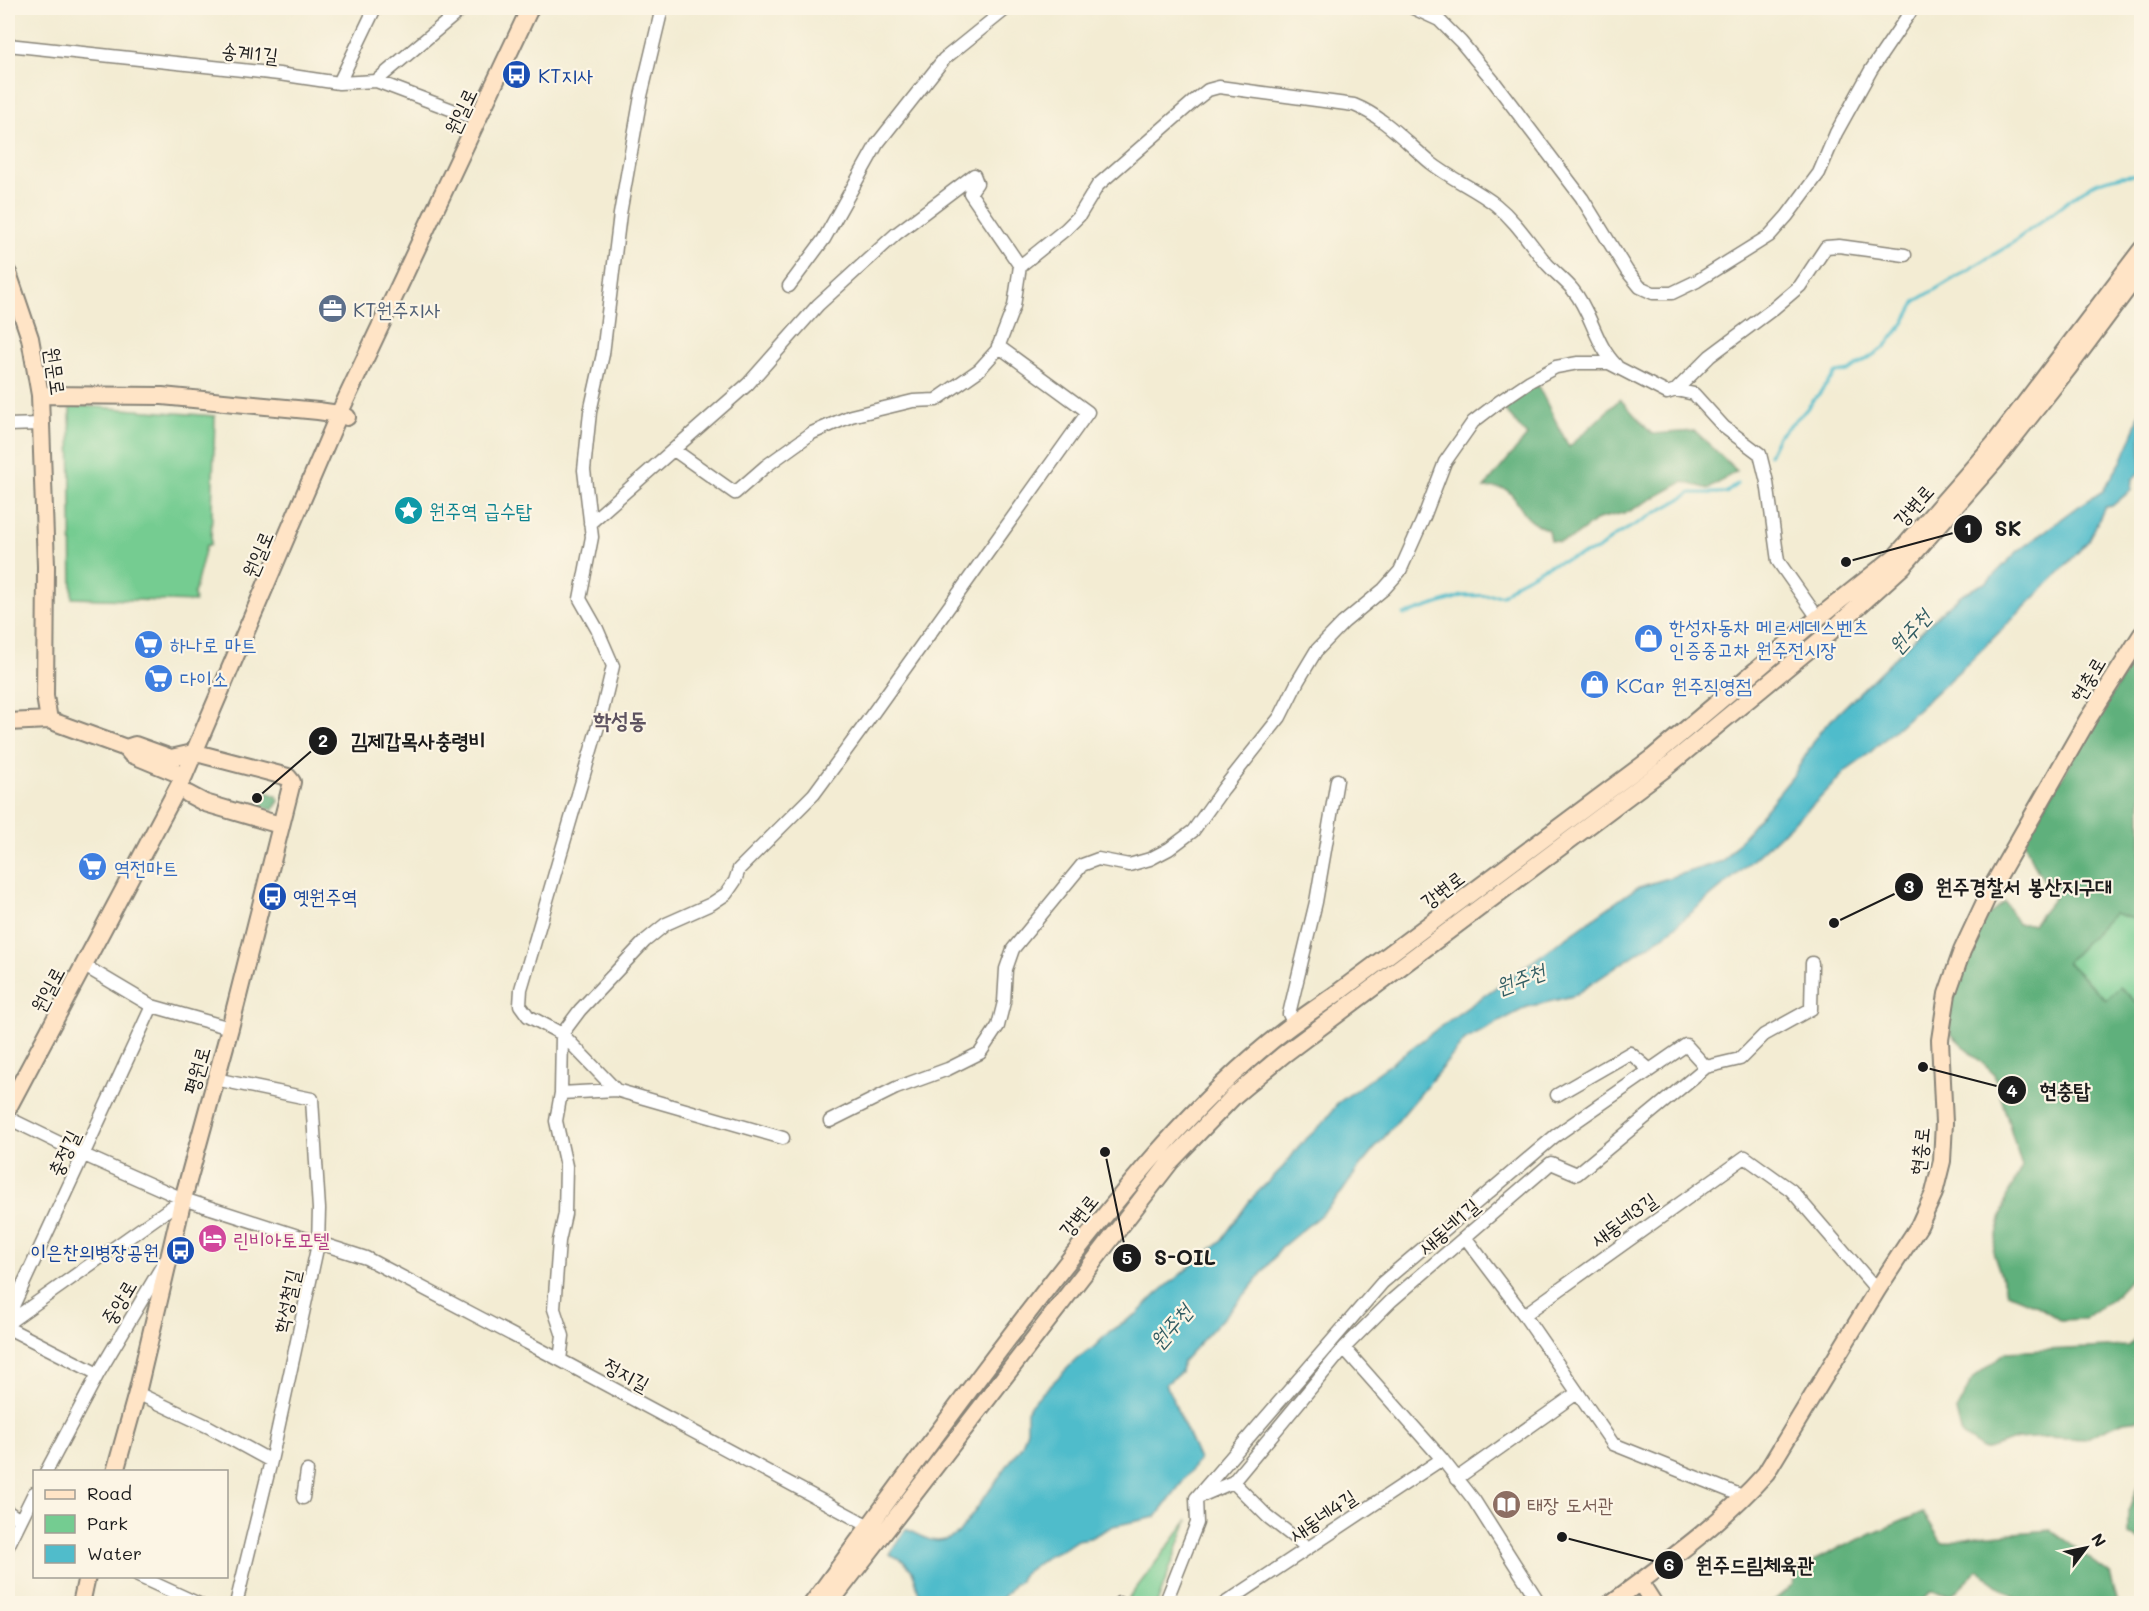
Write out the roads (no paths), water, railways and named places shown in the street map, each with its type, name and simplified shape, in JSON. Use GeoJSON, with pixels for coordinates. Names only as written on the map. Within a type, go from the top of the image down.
{"type":"FeatureCollection","features":[{"type":"Feature","properties":{"kind":"street"},"geometry":{"type":"LineString","coordinates":[[339,83],[375,8]]}},
{"type":"Feature","properties":{"kind":"street"},"geometry":{"type":"LineString","coordinates":[[463,8],[376,81],[479,120]]}},
{"type":"Feature","properties":{"kind":"street","name":"원일로"},"geometry":{"type":"LineString","coordinates":[[198,754],[272,573],[530,8]]}},
{"type":"Feature","properties":{"kind":"street","name":"원일로"},"geometry":{"type":"LineString","coordinates":[[8,1108],[184,776],[216,724],[343,415],[489,125],[542,8]]}},
{"type":"Feature","properties":{"kind":"street"},"geometry":{"type":"LineString","coordinates":[[616,1090],[562,1034],[528,1016],[520,1005],[520,997],[601,716],[613,666],[580,598],[592,537],[584,470],[590,412],[603,354],[620,214],[641,96],[662,8]]}},
{"type":"Feature","properties":{"kind":"street"},"geometry":{"type":"LineString","coordinates":[[789,286],[824,239],[877,144],[937,67],[1007,8]]}},
{"type":"Feature","properties":{"kind":"street"},"geometry":{"type":"LineString","coordinates":[[1413,8],[1439,20],[1461,42],[1495,83],[1582,198],[1627,271],[1640,287],[1653,293],[1672,293],[1697,281],[1768,236],[1787,216],[1820,172],[1836,133],[1871,70],[1913,8]]}},
{"type":"Feature","properties":{"kind":"street","name":"송계1길"},"geometry":{"type":"LineString","coordinates":[[8,45],[279,74],[339,83],[376,81]]}},
{"type":"Feature","properties":{"kind":"street"},"geometry":{"type":"LineString","coordinates":[[674,450],[735,493],[766,466],[812,433],[851,416],[913,401],[936,400],[979,370],[998,346],[1014,306],[1020,266],[1079,216],[1098,184],[1208,90],[1219,87],[1354,105],[1381,120],[1433,165],[1495,204],[1517,224],[1557,276],[1572,289],[1586,309],[1605,354],[1619,368]]}},
{"type":"Feature","properties":{"kind":"street"},"geometry":{"type":"LineString","coordinates":[[590,523],[748,384],[818,305],[896,234],[974,175],[977,183],[970,194],[1020,266]]}},
{"type":"Feature","properties":{"kind":"street"},"geometry":{"type":"LineString","coordinates":[[830,1121],[897,1088],[948,1069],[980,1053],[998,1026],[1004,1002],[1006,969],[1013,949],[1082,865],[1098,858],[1130,865],[1150,859],[1169,849],[1193,831],[1280,717],[1316,651],[1343,623],[1384,589],[1400,571],[1445,462],[1473,422],[1499,402],[1556,367],[1578,363],[1609,363],[1667,393],[1676,390],[1710,356],[1800,286],[1826,248],[1839,246],[1905,255]]}},
{"type":"Feature","properties":{"kind":"street","name":"강변로"},"geometry":{"type":"LineString","coordinates":[[830,1604],[876,1530],[1002,1346],[1094,1228],[1156,1155],[1218,1089],[1294,1024],[1652,758],[1896,555],[1994,444],[2142,249]]}},
{"type":"Feature","properties":{"kind":"street","name":"강변로"},"geometry":{"type":"LineString","coordinates":[[812,1604],[876,1530],[1171,1161],[1235,1095],[1291,1049],[1663,770],[1830,633],[1903,566],[1966,495],[2062,375],[2142,269]]}},
{"type":"Feature","properties":{"kind":"street","name":"원문로"},"geometry":{"type":"LineString","coordinates":[[8,273],[30,338],[40,395],[45,566],[45,696],[49,720]]}},
{"type":"Feature","properties":{"kind":"street"},"geometry":{"type":"LineString","coordinates":[[560,1360],[563,1336],[554,1310],[560,1241],[565,1214],[566,1166],[556,1121],[561,1093],[562,1034],[580,1010],[645,940],[666,924],[711,904],[726,894],[739,869],[814,794],[1088,412],[998,346]]}},
{"type":"Feature","properties":{"kind":"street"},"geometry":{"type":"LineString","coordinates":[[1676,390],[1694,394],[1724,427],[1760,454],[1767,482],[1778,561],[1830,633]]}},
{"type":"Feature","properties":{"kind":"street"},"geometry":{"type":"LineString","coordinates":[[40,395],[162,396],[343,415]]}},
{"type":"Feature","properties":{"kind":"street"},"geometry":{"type":"LineString","coordinates":[[8,425],[40,424]]}},
{"type":"Feature","properties":{"kind":"street","name":"현충로"},"geometry":{"type":"LineString","coordinates":[[1610,1604],[1693,1542],[1745,1497],[1766,1473],[1877,1290],[1919,1226],[1934,1193],[1942,1161],[1940,1040],[1947,994],[1962,951],[1992,887],[2105,690],[2142,634]]}},
{"type":"Feature","properties":{"kind":"street"},"geometry":{"type":"LineString","coordinates":[[8,722],[49,720],[126,748],[131,754],[184,776],[188,794],[205,803],[280,825]]}},
{"type":"Feature","properties":{"kind":"street"},"geometry":{"type":"LineString","coordinates":[[126,748],[135,745],[171,758],[198,754],[188,794],[177,814],[165,814]]}},
{"type":"Feature","properties":{"kind":"street","name":"평원로"},"geometry":{"type":"LineString","coordinates":[[116,1470],[214,1078],[230,1028],[292,782],[290,779],[198,754]]}},
{"type":"Feature","properties":{"kind":"street"},"geometry":{"type":"LineString","coordinates":[[1294,1024],[1289,1014],[1316,902],[1337,780]]}},
{"type":"Feature","properties":{"kind":"street","name":"새동네1길"},"geometry":{"type":"LineString","coordinates":[[1196,1498],[1233,1482],[1344,1348],[1391,1301],[1551,1163],[1577,1174],[1706,1066],[1740,1059],[1764,1035],[1811,1009],[1812,963]]}},
{"type":"Feature","properties":{"kind":"street"},"geometry":{"type":"LineString","coordinates":[[83,965],[152,1006],[230,1028]]}},
{"type":"Feature","properties":{"kind":"street","name":"충정길"},"geometry":{"type":"LineString","coordinates":[[8,1317],[152,1006]]}},
{"type":"Feature","properties":{"kind":"street"},"geometry":{"type":"LineString","coordinates":[[1165,1604],[1197,1523],[1196,1498],[1382,1283],[1555,1136],[1686,1045],[1706,1066]]}},
{"type":"Feature","properties":{"kind":"street"},"geometry":{"type":"LineString","coordinates":[[1557,1095],[1630,1053],[1650,1070]]}},
{"type":"Feature","properties":{"kind":"street","name":"학성철길"},"geometry":{"type":"LineString","coordinates":[[214,1078],[312,1099],[319,1209],[318,1244],[271,1461],[236,1604]]}},
{"type":"Feature","properties":{"kind":"street"},"geometry":{"type":"LineString","coordinates":[[561,1093],[616,1090],[783,1138]]}},
{"type":"Feature","properties":{"kind":"street","name":"정지길"},"geometry":{"type":"LineString","coordinates":[[8,1118],[183,1199],[366,1258],[876,1530]]}},
{"type":"Feature","properties":{"kind":"street","name":"새동네3길"},"geometry":{"type":"LineString","coordinates":[[1524,1315],[1745,1156],[1791,1191],[1877,1290]]}},
{"type":"Feature","properties":{"kind":"street"},"geometry":{"type":"LineString","coordinates":[[8,1323],[183,1199]]}},
{"type":"Feature","properties":{"kind":"street"},"geometry":{"type":"LineString","coordinates":[[1465,1237],[1524,1315],[1613,1444],[1745,1497]]}},
{"type":"Feature","properties":{"kind":"street","name":"중앙로"},"geometry":{"type":"LineString","coordinates":[[47,1470],[98,1374],[171,1250]]}},
{"type":"Feature","properties":{"kind":"street"},"geometry":{"type":"LineString","coordinates":[[8,1328],[98,1374]]}},
{"type":"Feature","properties":{"kind":"street"},"geometry":{"type":"LineString","coordinates":[[1344,1348],[1442,1459],[1474,1500],[1540,1604]]}},
{"type":"Feature","properties":{"kind":"street"},"geometry":{"type":"LineString","coordinates":[[1456,1479],[1577,1393]]}},
{"type":"Feature","properties":{"kind":"street"},"geometry":{"type":"LineString","coordinates":[[136,1394],[209,1427],[271,1461]]}},
{"type":"Feature","properties":{"kind":"street","name":"새동네4길"},"geometry":{"type":"LineString","coordinates":[[1224,1604],[1442,1459]]}},
{"type":"Feature","properties":{"kind":"street"},"geometry":{"type":"LineString","coordinates":[[303,1498],[307,1471]]}},
{"type":"Feature","properties":{"kind":"street"},"geometry":{"type":"LineString","coordinates":[[1233,1482],[1268,1517],[1308,1548]]}},
{"type":"Feature","properties":{"kind":"street"},"geometry":{"type":"LineString","coordinates":[[8,1546],[33,1495]]}},
{"type":"Feature","properties":{"kind":"street"},"geometry":{"type":"LineString","coordinates":[[8,1512],[20,1520]]}},
{"type":"Feature","properties":{"kind":"street"},"geometry":{"type":"LineString","coordinates":[[81,1604],[87,1578]]}},
{"type":"Feature","properties":{"kind":"street"},"geometry":{"type":"LineString","coordinates":[[142,1578],[199,1604]]}},
{"type":"Feature","properties":{"kind":"street"},"geometry":{"type":"LineString","coordinates":[[1640,1582],[1654,1604]]}},
{"type":"Feature","properties":{"kind":"water","name":"원주천"},"geometry":{"type":"Polygon","coordinates":[[[2141,408],[2141,470],[2132,480],[2131,490],[2112,506],[2105,507],[2089,540],[1968,663],[1864,758],[1846,771],[1818,800],[1737,874],[1666,934],[1573,996],[1527,1007],[1465,1040],[1357,1170],[1342,1192],[1323,1213],[1283,1246],[1247,1292],[1183,1361],[1181,1372],[1166,1384],[1199,1460],[1156,1517],[1113,1526],[1090,1538],[1077,1540],[1049,1555],[1022,1575],[1020,1581],[1014,1584],[999,1603],[921,1603],[910,1567],[889,1554],[906,1529],[926,1539],[938,1541],[952,1538],[959,1533],[1022,1445],[1027,1430],[1027,1411],[1031,1404],[1077,1359],[1094,1347],[1110,1331],[1137,1314],[1157,1294],[1221,1241],[1251,1199],[1286,1164],[1338,1103],[1437,1029],[1636,888],[1723,861],[1793,776],[1821,730],[1937,616],[1962,594],[1987,582],[2018,551],[2103,491],[2121,462],[2141,408]]]}},
{"type":"Feature","properties":{"kind":"waterway"},"geometry":{"type":"LineString","coordinates":[[1769,455],[1778,436],[1805,411],[1836,373],[1849,371],[1885,347],[1904,323],[1916,301],[2008,246],[2083,190],[2098,182],[2142,174]]}},
{"type":"Feature","properties":{"kind":"waterway"},"geometry":{"type":"LineString","coordinates":[[1404,615],[1462,596],[1503,595],[1516,583],[1549,565],[1597,550],[1615,536],[1691,493],[1726,493],[1737,484]]}},
{"type":"Feature","properties":{"kind":"place","name":"KT지사"},"geometry":{"type":"Point","coordinates":[517,75]}},
{"type":"Feature","properties":{"kind":"place","name":"KT원주지사"},"geometry":{"type":"Point","coordinates":[332,309]}},
{"type":"Feature","properties":{"kind":"place","name":"원주역 급수탑"},"geometry":{"type":"Point","coordinates":[408,510]}},
{"type":"Feature","properties":{"kind":"place","name":"SK"},"geometry":{"type":"Point","coordinates":[1846,562]}},
{"type":"Feature","properties":{"kind":"place","name":"한성자동차 메르세데스벤츠 인증중고차 원주전시장"},"geometry":{"type":"Point","coordinates":[1648,638]}},
{"type":"Feature","properties":{"kind":"place","name":"하나로 마트"},"geometry":{"type":"Point","coordinates":[149,644]}},
{"type":"Feature","properties":{"kind":"place","name":"다이소"},"geometry":{"type":"Point","coordinates":[159,678]}},
{"type":"Feature","properties":{"kind":"place","name":"KCar 원주직영점"},"geometry":{"type":"Point","coordinates":[1595,685]}},
{"type":"Feature","properties":{"kind":"place","name":"김제갑목사충령비"},"geometry":{"type":"Point","coordinates":[257,798]}},
{"type":"Feature","properties":{"kind":"place","name":"역전마트"},"geometry":{"type":"Point","coordinates":[93,867]}},
{"type":"Feature","properties":{"kind":"place","name":"옛원주역"},"geometry":{"type":"Point","coordinates":[272,896]}},
{"type":"Feature","properties":{"kind":"place","name":"원주경찰서 봉산지구대"},"geometry":{"type":"Point","coordinates":[1834,923]}},
{"type":"Feature","properties":{"kind":"place","name":"현충탑"},"geometry":{"type":"Point","coordinates":[1923,1067]}},
{"type":"Feature","properties":{"kind":"place","name":"S-OIL"},"geometry":{"type":"Point","coordinates":[1105,1152]}},
{"type":"Feature","properties":{"kind":"place","name":"린비아토모텔"},"geometry":{"type":"Point","coordinates":[212,1239]}},
{"type":"Feature","properties":{"kind":"place","name":"이은찬의병장공원"},"geometry":{"type":"Point","coordinates":[180,1251]}},
{"type":"Feature","properties":{"kind":"place","name":"태장 도서관"},"geometry":{"type":"Point","coordinates":[1506,1504]}},
{"type":"Feature","properties":{"kind":"place","name":"원주드림체육관"},"geometry":{"type":"Point","coordinates":[1562,1537]}},
{"type":"Feature","properties":{"kind":"district","name":"학성동"},"geometry":{"type":"Point","coordinates":[620,719]}}]}
